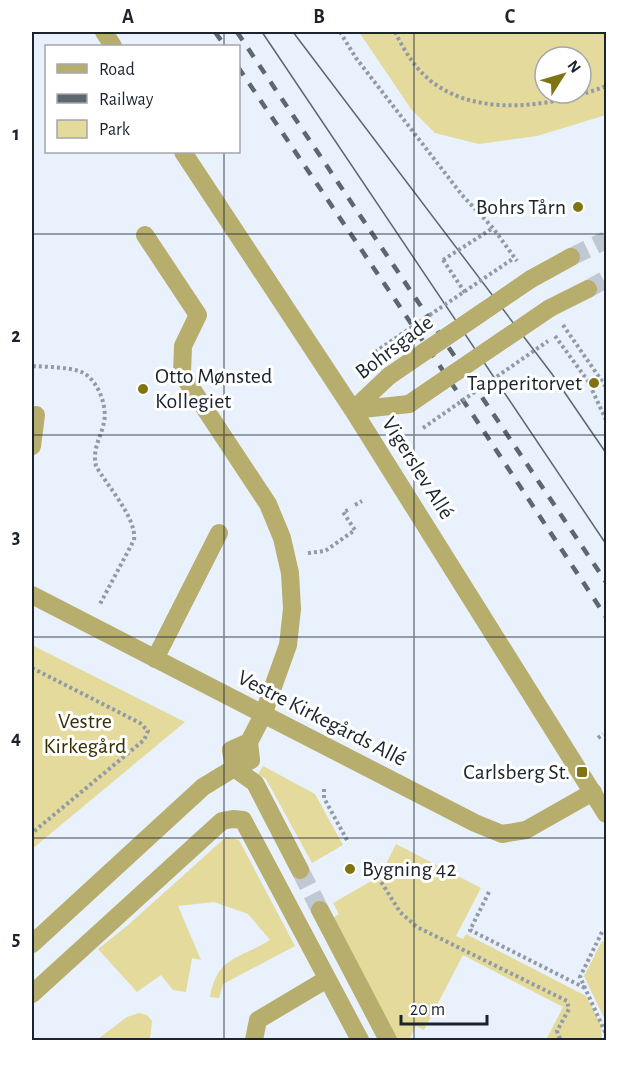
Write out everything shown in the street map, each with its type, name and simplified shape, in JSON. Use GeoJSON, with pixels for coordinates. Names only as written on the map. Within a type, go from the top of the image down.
{"type":"FeatureCollection","features":[{"type":"Feature","properties":{"kind":"street"},"geometry":{"type":"LineString","coordinates":[[104,32],[112,45]]}},
{"type":"Feature","properties":{"kind":"street","name":"Vigerslev Allé"},"geometry":{"type":"LineString","coordinates":[[184,153],[353,410],[606,814]]}},
{"type":"Feature","properties":{"kind":"street"},"geometry":{"type":"LineString","coordinates":[[145,235],[198,315],[183,346],[182,374],[268,504],[282,538],[290,573],[292,609],[288,645],[263,715],[249,742],[231,750],[234,768],[255,783],[300,870]]}},
{"type":"Feature","properties":{"kind":"street","name":"Bohrsgade"},"geometry":{"type":"LineString","coordinates":[[353,410],[389,376],[531,279],[571,257]]}},
{"type":"Feature","properties":{"kind":"street","name":"Bohrsgade"},"geometry":{"type":"LineString","coordinates":[[353,410],[409,404],[550,308],[588,289]]}},
{"type":"Feature","properties":{"kind":"street"},"geometry":{"type":"LineString","coordinates":[[32,446],[36,415]]}},
{"type":"Feature","properties":{"kind":"street"},"geometry":{"type":"LineString","coordinates":[[155,659],[219,533]]}},
{"type":"Feature","properties":{"kind":"street","name":"Vestre Kirkegårds Allé"},"geometry":{"type":"LineString","coordinates":[[32,595],[263,715],[501,834],[526,830],[593,792]]}},
{"type":"Feature","properties":{"kind":"street"},"geometry":{"type":"LineString","coordinates":[[32,944],[203,787],[234,768]]}},
{"type":"Feature","properties":{"kind":"street"},"geometry":{"type":"LineString","coordinates":[[32,994],[222,821],[243,820],[360,1041]]}},
{"type":"Feature","properties":{"kind":"street"},"geometry":{"type":"LineString","coordinates":[[320,910],[388,1041]]}},
{"type":"Feature","properties":{"kind":"street"},"geometry":{"type":"LineString","coordinates":[[254,1041],[258,1020],[327,979]]}},
{"type":"Feature","properties":{"kind":"path"},"geometry":{"type":"LineString","coordinates":[[340,32],[356,58],[462,195],[493,228],[531,279]]}},
{"type":"Feature","properties":{"kind":"path"},"geometry":{"type":"LineString","coordinates":[[395,32],[405,53],[422,73],[441,88],[485,104],[536,103],[587,93],[606,86]]}},
{"type":"Feature","properties":{"kind":"path"},"geometry":{"type":"LineString","coordinates":[[468,297],[443,260],[493,228]]}},
{"type":"Feature","properties":{"kind":"path"},"geometry":{"type":"LineString","coordinates":[[375,352],[514,258]]}},
{"type":"Feature","properties":{"kind":"path"},"geometry":{"type":"LineString","coordinates":[[550,308],[606,387]]}},
{"type":"Feature","properties":{"kind":"path"},"geometry":{"type":"LineString","coordinates":[[423,428],[566,329]]}},
{"type":"Feature","properties":{"kind":"path"},"geometry":{"type":"LineString","coordinates":[[555,336],[588,381],[606,420]]}},
{"type":"Feature","properties":{"kind":"path"},"geometry":{"type":"LineString","coordinates":[[33,366],[81,371],[90,378],[99,392],[104,406],[105,421],[95,445],[94,456],[100,472],[132,521],[135,531],[134,540],[89,625]]}},
{"type":"Feature","properties":{"kind":"path"},"geometry":{"type":"LineString","coordinates":[[355,505],[362,501]]}},
{"type":"Feature","properties":{"kind":"path"},"geometry":{"type":"LineString","coordinates":[[286,556],[325,551],[355,530],[343,512],[348,510]]}},
{"type":"Feature","properties":{"kind":"path"},"geometry":{"type":"LineString","coordinates":[[32,668],[140,723],[148,731],[144,740],[32,833]]}},
{"type":"Feature","properties":{"kind":"path"},"geometry":{"type":"LineString","coordinates":[[598,738],[603,734]]}},
{"type":"Feature","properties":{"kind":"path"},"geometry":{"type":"LineString","coordinates":[[324,789],[324,798],[348,842]]}},
{"type":"Feature","properties":{"kind":"path"},"geometry":{"type":"LineString","coordinates":[[378,877],[400,912],[417,927],[567,1001],[569,1009],[557,1032],[563,1041]]}},
{"type":"Feature","properties":{"kind":"path"},"geometry":{"type":"LineString","coordinates":[[489,892],[470,930],[585,988]]}},
{"type":"Feature","properties":{"kind":"path"},"geometry":{"type":"LineString","coordinates":[[602,932],[580,977],[606,1034]]}},
{"type":"Feature","properties":{"kind":"green space"},"geometry":{"type":"Polygon","coordinates":[[[359,32],[606,32],[606,115],[537,136],[479,144],[435,133],[411,109],[359,32]]]}},
{"type":"Feature","properties":{"kind":"green space","name":"Vestre Kirkegård"},"geometry":{"type":"Polygon","coordinates":[[[32,645],[185,722],[32,849],[32,645]]]}},
{"type":"Feature","properties":{"kind":"green space"},"geometry":{"type":"Polygon","coordinates":[[[263,766],[315,794],[343,845],[312,863],[266,779],[258,774],[263,766]]]}},
{"type":"Feature","properties":{"kind":"green space"},"geometry":{"type":"Polygon","coordinates":[[[226,837],[239,840],[295,946],[223,984],[219,998],[210,997],[213,984],[224,966],[270,940],[248,914],[214,902],[178,906],[201,960],[192,958],[186,992],[173,990],[161,975],[137,992],[98,949],[226,837]]]}},
{"type":"Feature","properties":{"kind":"green space"},"geometry":{"type":"Polygon","coordinates":[[[396,844],[481,888],[456,936],[463,939],[466,934],[586,996],[601,1025],[602,1040],[546,1040],[563,1007],[463,955],[424,1030],[416,1026],[409,1040],[393,1040],[331,919],[339,914],[333,903],[380,876],[396,844]]]}},
{"type":"Feature","properties":{"kind":"green space"},"geometry":{"type":"Polygon","coordinates":[[[602,941],[606,944],[606,1022],[584,976],[602,941]]]}},
{"type":"Feature","properties":{"kind":"green space"},"geometry":{"type":"Polygon","coordinates":[[[139,1013],[147,1015],[152,1021],[150,1040],[98,1039],[127,1017],[139,1013]]]}},
{"type":"Feature","properties":{"kind":"tunnel"},"geometry":{"type":"LineString","coordinates":[[571,257],[606,240]]}},
{"type":"Feature","properties":{"kind":"tunnel"},"geometry":{"type":"LineString","coordinates":[[588,289],[606,279]]}},
{"type":"Feature","properties":{"kind":"tunnel"},"geometry":{"type":"LineString","coordinates":[[300,870],[320,910]]}},
{"type":"Feature","properties":{"kind":"tram line"},"geometry":{"type":"LineString","coordinates":[[262,32],[606,544]]}},
{"type":"Feature","properties":{"kind":"tram line"},"geometry":{"type":"LineString","coordinates":[[293,32],[552,374],[606,453]]}},
{"type":"Feature","properties":{"kind":"railway"},"geometry":{"type":"LineString","coordinates":[[215,32],[224,45]]}},
{"type":"Feature","properties":{"kind":"railway"},"geometry":{"type":"LineString","coordinates":[[237,32],[606,582]]}},
{"type":"Feature","properties":{"kind":"railway"},"geometry":{"type":"LineString","coordinates":[[240,70],[606,617]]}},
{"type":"Feature","properties":{"kind":"place","name":"Bohrs Tårn"},"geometry":{"type":"Point","coordinates":[578,207]}},
{"type":"Feature","properties":{"kind":"place","name":"Tapperitorvet"},"geometry":{"type":"Point","coordinates":[594,383]}},
{"type":"Feature","properties":{"kind":"place","name":"Otto Mønsted Kollegiet"},"geometry":{"type":"Point","coordinates":[143,389]}},
{"type":"Feature","properties":{"kind":"place","name":"Carlsberg St."},"geometry":{"type":"Point","coordinates":[582,772]}},
{"type":"Feature","properties":{"kind":"place","name":"Bygning 42"},"geometry":{"type":"Point","coordinates":[350,869]}}]}
